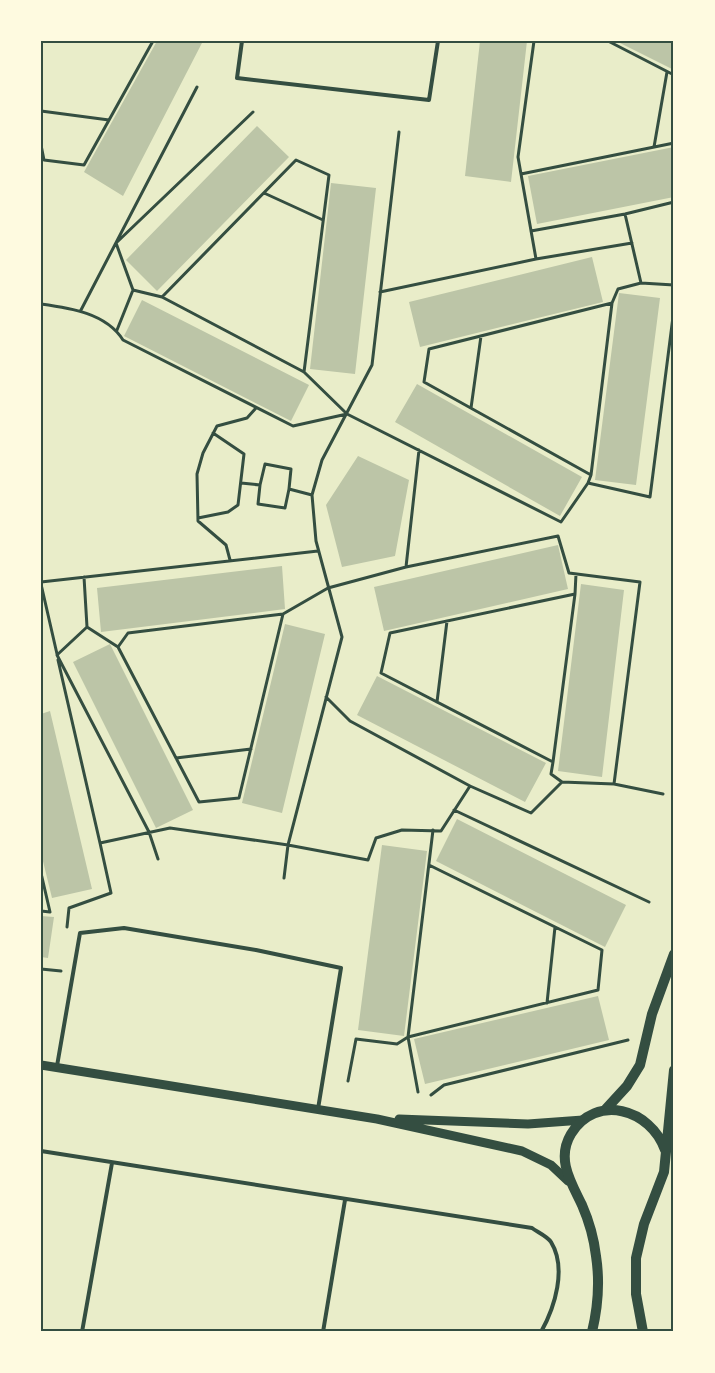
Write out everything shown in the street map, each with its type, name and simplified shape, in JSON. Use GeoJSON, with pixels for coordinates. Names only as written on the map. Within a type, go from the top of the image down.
{"type":"FeatureCollection","features":[{"type":"Feature","properties":{"kind":"main road"},"geometry":{"type":"LineString","coordinates":[[606,1110],[628,1086],[640,1065],[652,1014],[674,954]]}},
{"type":"Feature","properties":{"kind":"main road"},"geometry":{"type":"LineString","coordinates":[[643,1332],[636,1294],[636,1258],[644,1224],[664,1172],[674,1070]]}},
{"type":"Feature","properties":{"kind":"main road"},"geometry":{"type":"LineString","coordinates":[[592,1332],[598,1295],[596,1257],[582,1206],[568,1181],[564,1162],[571,1134],[583,1120],[606,1110],[624,1110],[652,1126],[661,1139],[665,1150]]}},
{"type":"Feature","properties":{"kind":"street"},"geometry":{"type":"LineString","coordinates":[[41,1064],[376,1118],[522,1151],[551,1165],[568,1181]]}},
{"type":"Feature","properties":{"kind":"street"},"geometry":{"type":"LineString","coordinates":[[376,1118],[528,1124],[583,1120]]}},
{"type":"Feature","properties":{"kind":"lane"},"geometry":{"type":"LineString","coordinates":[[242,41],[237,78],[429,100],[438,41]]}},
{"type":"Feature","properties":{"kind":"lane"},"geometry":{"type":"LineString","coordinates":[[57,1067],[80,933],[124,928],[256,950],[341,968],[318,1109]]}},
{"type":"Feature","properties":{"kind":"lane"},"geometry":{"type":"LineString","coordinates":[[41,1151],[532,1228],[550,1240],[560,1267],[550,1317],[541,1332]]}},
{"type":"Feature","properties":{"kind":"lane"},"geometry":{"type":"LineString","coordinates":[[82,1332],[112,1163]]}},
{"type":"Feature","properties":{"kind":"lane"},"geometry":{"type":"LineString","coordinates":[[323,1332],[345,1200]]}},
{"type":"Feature","properties":{"kind":"path"},"geometry":{"type":"LineString","coordinates":[[41,146],[44,160],[84,166],[153,41]]}},
{"type":"Feature","properties":{"kind":"path"},"geometry":{"type":"LineString","coordinates":[[534,41],[518,157],[536,259]]}},
{"type":"Feature","properties":{"kind":"path"},"geometry":{"type":"LineString","coordinates":[[608,41],[674,75]]}},
{"type":"Feature","properties":{"kind":"path"},"geometry":{"type":"LineString","coordinates":[[654,146],[667,72]]}},
{"type":"Feature","properties":{"kind":"path"},"geometry":{"type":"LineString","coordinates":[[81,310],[197,87]]}},
{"type":"Feature","properties":{"kind":"path"},"geometry":{"type":"LineString","coordinates":[[41,111],[109,120]]}},
{"type":"Feature","properties":{"kind":"path"},"geometry":{"type":"LineString","coordinates":[[116,243],[252,112]]}},
{"type":"Feature","properties":{"kind":"path"},"geometry":{"type":"LineString","coordinates":[[284,878],[288,845],[342,637],[318,551],[312,494],[322,460],[372,365],[399,132]]}},
{"type":"Feature","properties":{"kind":"path"},"geometry":{"type":"LineString","coordinates":[[521,174],[674,142]]}},
{"type":"Feature","properties":{"kind":"path"},"geometry":{"type":"LineString","coordinates":[[162,297],[296,160],[329,175],[304,372]]}},
{"type":"Feature","properties":{"kind":"path"},"geometry":{"type":"LineString","coordinates":[[264,193],[323,220]]}},
{"type":"Feature","properties":{"kind":"path"},"geometry":{"type":"LineString","coordinates":[[531,231],[625,214],[674,202]]}},
{"type":"Feature","properties":{"kind":"path"},"geometry":{"type":"LineString","coordinates":[[625,214],[641,283]]}},
{"type":"Feature","properties":{"kind":"path"},"geometry":{"type":"LineString","coordinates":[[380,292],[536,259],[632,242]]}},
{"type":"Feature","properties":{"kind":"path"},"geometry":{"type":"LineString","coordinates":[[116,243],[133,290],[117,330]]}},
{"type":"Feature","properties":{"kind":"path"},"geometry":{"type":"LineString","coordinates":[[133,290],[162,297],[304,372],[347,414],[561,522],[588,483],[591,475],[612,303],[618,290],[641,283],[674,285]]}},
{"type":"Feature","properties":{"kind":"path"},"geometry":{"type":"LineString","coordinates":[[591,475],[424,382],[429,349],[612,303]]}},
{"type":"Feature","properties":{"kind":"path"},"geometry":{"type":"LineString","coordinates":[[41,304],[81,310],[117,330],[123,340],[293,426],[347,414]]}},
{"type":"Feature","properties":{"kind":"path"},"geometry":{"type":"LineString","coordinates":[[588,483],[650,497],[674,309]]}},
{"type":"Feature","properties":{"kind":"path"},"geometry":{"type":"LineString","coordinates":[[471,408],[481,336]]}},
{"type":"Feature","properties":{"kind":"path"},"geometry":{"type":"LineString","coordinates":[[230,560],[226,545],[198,521],[197,474],[203,453],[217,426],[247,418],[256,408]]}},
{"type":"Feature","properties":{"kind":"path"},"geometry":{"type":"LineString","coordinates":[[198,518],[228,512],[238,505],[244,454],[213,433]]}},
{"type":"Feature","properties":{"kind":"path"},"geometry":{"type":"LineString","coordinates":[[406,567],[419,450]]}},
{"type":"Feature","properties":{"kind":"path"},"geometry":{"type":"LineString","coordinates":[[265,464],[291,469],[288,489],[285,508],[258,504],[265,464]]}},
{"type":"Feature","properties":{"kind":"path"},"geometry":{"type":"LineString","coordinates":[[241,483],[260,485]]}},
{"type":"Feature","properties":{"kind":"path"},"geometry":{"type":"LineString","coordinates":[[288,489],[312,494]]}},
{"type":"Feature","properties":{"kind":"path"},"geometry":{"type":"LineString","coordinates":[[118,647],[128,632],[283,614],[328,588],[406,567],[558,536],[569,572],[640,582],[614,784]]}},
{"type":"Feature","properties":{"kind":"path"},"geometry":{"type":"LineString","coordinates":[[66,935],[69,908],[111,893],[41,583],[318,551]]}},
{"type":"Feature","properties":{"kind":"path"},"geometry":{"type":"LineString","coordinates":[[576,574],[551,774],[562,782],[614,784],[663,794]]}},
{"type":"Feature","properties":{"kind":"path"},"geometry":{"type":"LineString","coordinates":[[84,577],[87,627]]}},
{"type":"Feature","properties":{"kind":"path"},"geometry":{"type":"LineString","coordinates":[[553,762],[381,673],[390,633],[575,594]]}},
{"type":"Feature","properties":{"kind":"path"},"geometry":{"type":"LineString","coordinates":[[87,627],[118,647],[199,802],[239,798],[283,614]]}},
{"type":"Feature","properties":{"kind":"path"},"geometry":{"type":"LineString","coordinates":[[437,702],[447,621]]}},
{"type":"Feature","properties":{"kind":"path"},"geometry":{"type":"LineString","coordinates":[[57,655],[87,627]]}},
{"type":"Feature","properties":{"kind":"path"},"geometry":{"type":"LineString","coordinates":[[57,655],[149,832],[158,859]]}},
{"type":"Feature","properties":{"kind":"path"},"geometry":{"type":"LineString","coordinates":[[326,697],[350,721],[470,786],[531,813],[562,782]]}},
{"type":"Feature","properties":{"kind":"path"},"geometry":{"type":"LineString","coordinates":[[176,758],[251,749]]}},
{"type":"Feature","properties":{"kind":"path"},"geometry":{"type":"LineString","coordinates":[[100,843],[170,828],[288,845],[368,860],[376,838],[402,830],[441,831],[470,786]]}},
{"type":"Feature","properties":{"kind":"path"},"geometry":{"type":"LineString","coordinates":[[454,810],[648,902]]}},
{"type":"Feature","properties":{"kind":"path"},"geometry":{"type":"LineString","coordinates":[[418,1092],[408,1037],[434,830]]}},
{"type":"Feature","properties":{"kind":"path"},"geometry":{"type":"LineString","coordinates":[[348,1082],[356,1039],[397,1044],[408,1037],[598,990],[602,950],[429,865]]}},
{"type":"Feature","properties":{"kind":"path"},"geometry":{"type":"LineString","coordinates":[[41,873],[50,912],[41,911]]}},
{"type":"Feature","properties":{"kind":"path"},"geometry":{"type":"LineString","coordinates":[[547,1002],[555,928]]}},
{"type":"Feature","properties":{"kind":"path"},"geometry":{"type":"LineString","coordinates":[[60,980],[62,962]]}},
{"type":"Feature","properties":{"kind":"path"},"geometry":{"type":"LineString","coordinates":[[41,968],[61,971]]}},
{"type":"Feature","properties":{"kind":"path"},"geometry":{"type":"LineString","coordinates":[[431,1095],[444,1085],[628,1040]]}},
{"type":"Feature","properties":{"kind":"building"},"geometry":{"type":"Polygon","coordinates":[[[157,41],[203,41],[123,196],[84,172],[157,41]]]}},
{"type":"Feature","properties":{"kind":"building"},"geometry":{"type":"Polygon","coordinates":[[[480,41],[527,41],[511,182],[465,176],[480,41]]]}},
{"type":"Feature","properties":{"kind":"building"},"geometry":{"type":"Polygon","coordinates":[[[616,41],[674,41],[674,70],[616,41]]]}},
{"type":"Feature","properties":{"kind":"building"},"geometry":{"type":"Polygon","coordinates":[[[257,126],[289,157],[157,291],[126,260],[257,126]]]}},
{"type":"Feature","properties":{"kind":"building"},"geometry":{"type":"Polygon","coordinates":[[[674,147],[674,197],[537,224],[528,176],[674,147]]]}},
{"type":"Feature","properties":{"kind":"building"},"geometry":{"type":"Polygon","coordinates":[[[331,183],[376,188],[355,374],[310,369],[331,183]]]}},
{"type":"Feature","properties":{"kind":"building"},"geometry":{"type":"Polygon","coordinates":[[[592,257],[603,302],[420,347],[409,302],[592,257]]]}},
{"type":"Feature","properties":{"kind":"building"},"geometry":{"type":"Polygon","coordinates":[[[619,293],[660,298],[636,485],[595,480],[619,293]]]}},
{"type":"Feature","properties":{"kind":"building"},"geometry":{"type":"Polygon","coordinates":[[[142,300],[309,385],[291,421],[124,336],[142,300]]]}},
{"type":"Feature","properties":{"kind":"building"},"geometry":{"type":"Polygon","coordinates":[[[417,384],[582,477],[560,516],[395,422],[417,384]]]}},
{"type":"Feature","properties":{"kind":"building"},"geometry":{"type":"Polygon","coordinates":[[[358,456],[409,480],[395,556],[342,567],[326,505],[358,456]]]}},
{"type":"Feature","properties":{"kind":"building"},"geometry":{"type":"Polygon","coordinates":[[[558,545],[568,589],[384,631],[374,587],[558,545]]]}},
{"type":"Feature","properties":{"kind":"building"},"geometry":{"type":"Polygon","coordinates":[[[282,566],[285,609],[101,632],[97,588],[282,566]]]}},
{"type":"Feature","properties":{"kind":"building"},"geometry":{"type":"Polygon","coordinates":[[[581,584],[624,590],[602,777],[558,771],[581,584]]]}},
{"type":"Feature","properties":{"kind":"building"},"geometry":{"type":"Polygon","coordinates":[[[285,624],[325,634],[282,813],[242,803],[285,624]]]}},
{"type":"Feature","properties":{"kind":"building"},"geometry":{"type":"Polygon","coordinates":[[[110,644],[193,810],[156,828],[73,662],[110,644]]]}},
{"type":"Feature","properties":{"kind":"building"},"geometry":{"type":"Polygon","coordinates":[[[377,676],[546,763],[525,802],[357,715],[377,676]]]}},
{"type":"Feature","properties":{"kind":"building"},"geometry":{"type":"Polygon","coordinates":[[[50,711],[92,889],[52,898],[41,853],[41,714],[50,711]]]}},
{"type":"Feature","properties":{"kind":"building"},"geometry":{"type":"Polygon","coordinates":[[[457,819],[626,905],[605,947],[436,861],[457,819]]]}},
{"type":"Feature","properties":{"kind":"building"},"geometry":{"type":"Polygon","coordinates":[[[382,845],[427,851],[404,1036],[358,1030],[382,845]]]}},
{"type":"Feature","properties":{"kind":"building"},"geometry":{"type":"Polygon","coordinates":[[[41,916],[54,917],[48,958],[41,957],[41,916]]]}},
{"type":"Feature","properties":{"kind":"building"},"geometry":{"type":"Polygon","coordinates":[[[598,996],[609,1040],[425,1084],[414,1039],[598,996]]]}}]}
